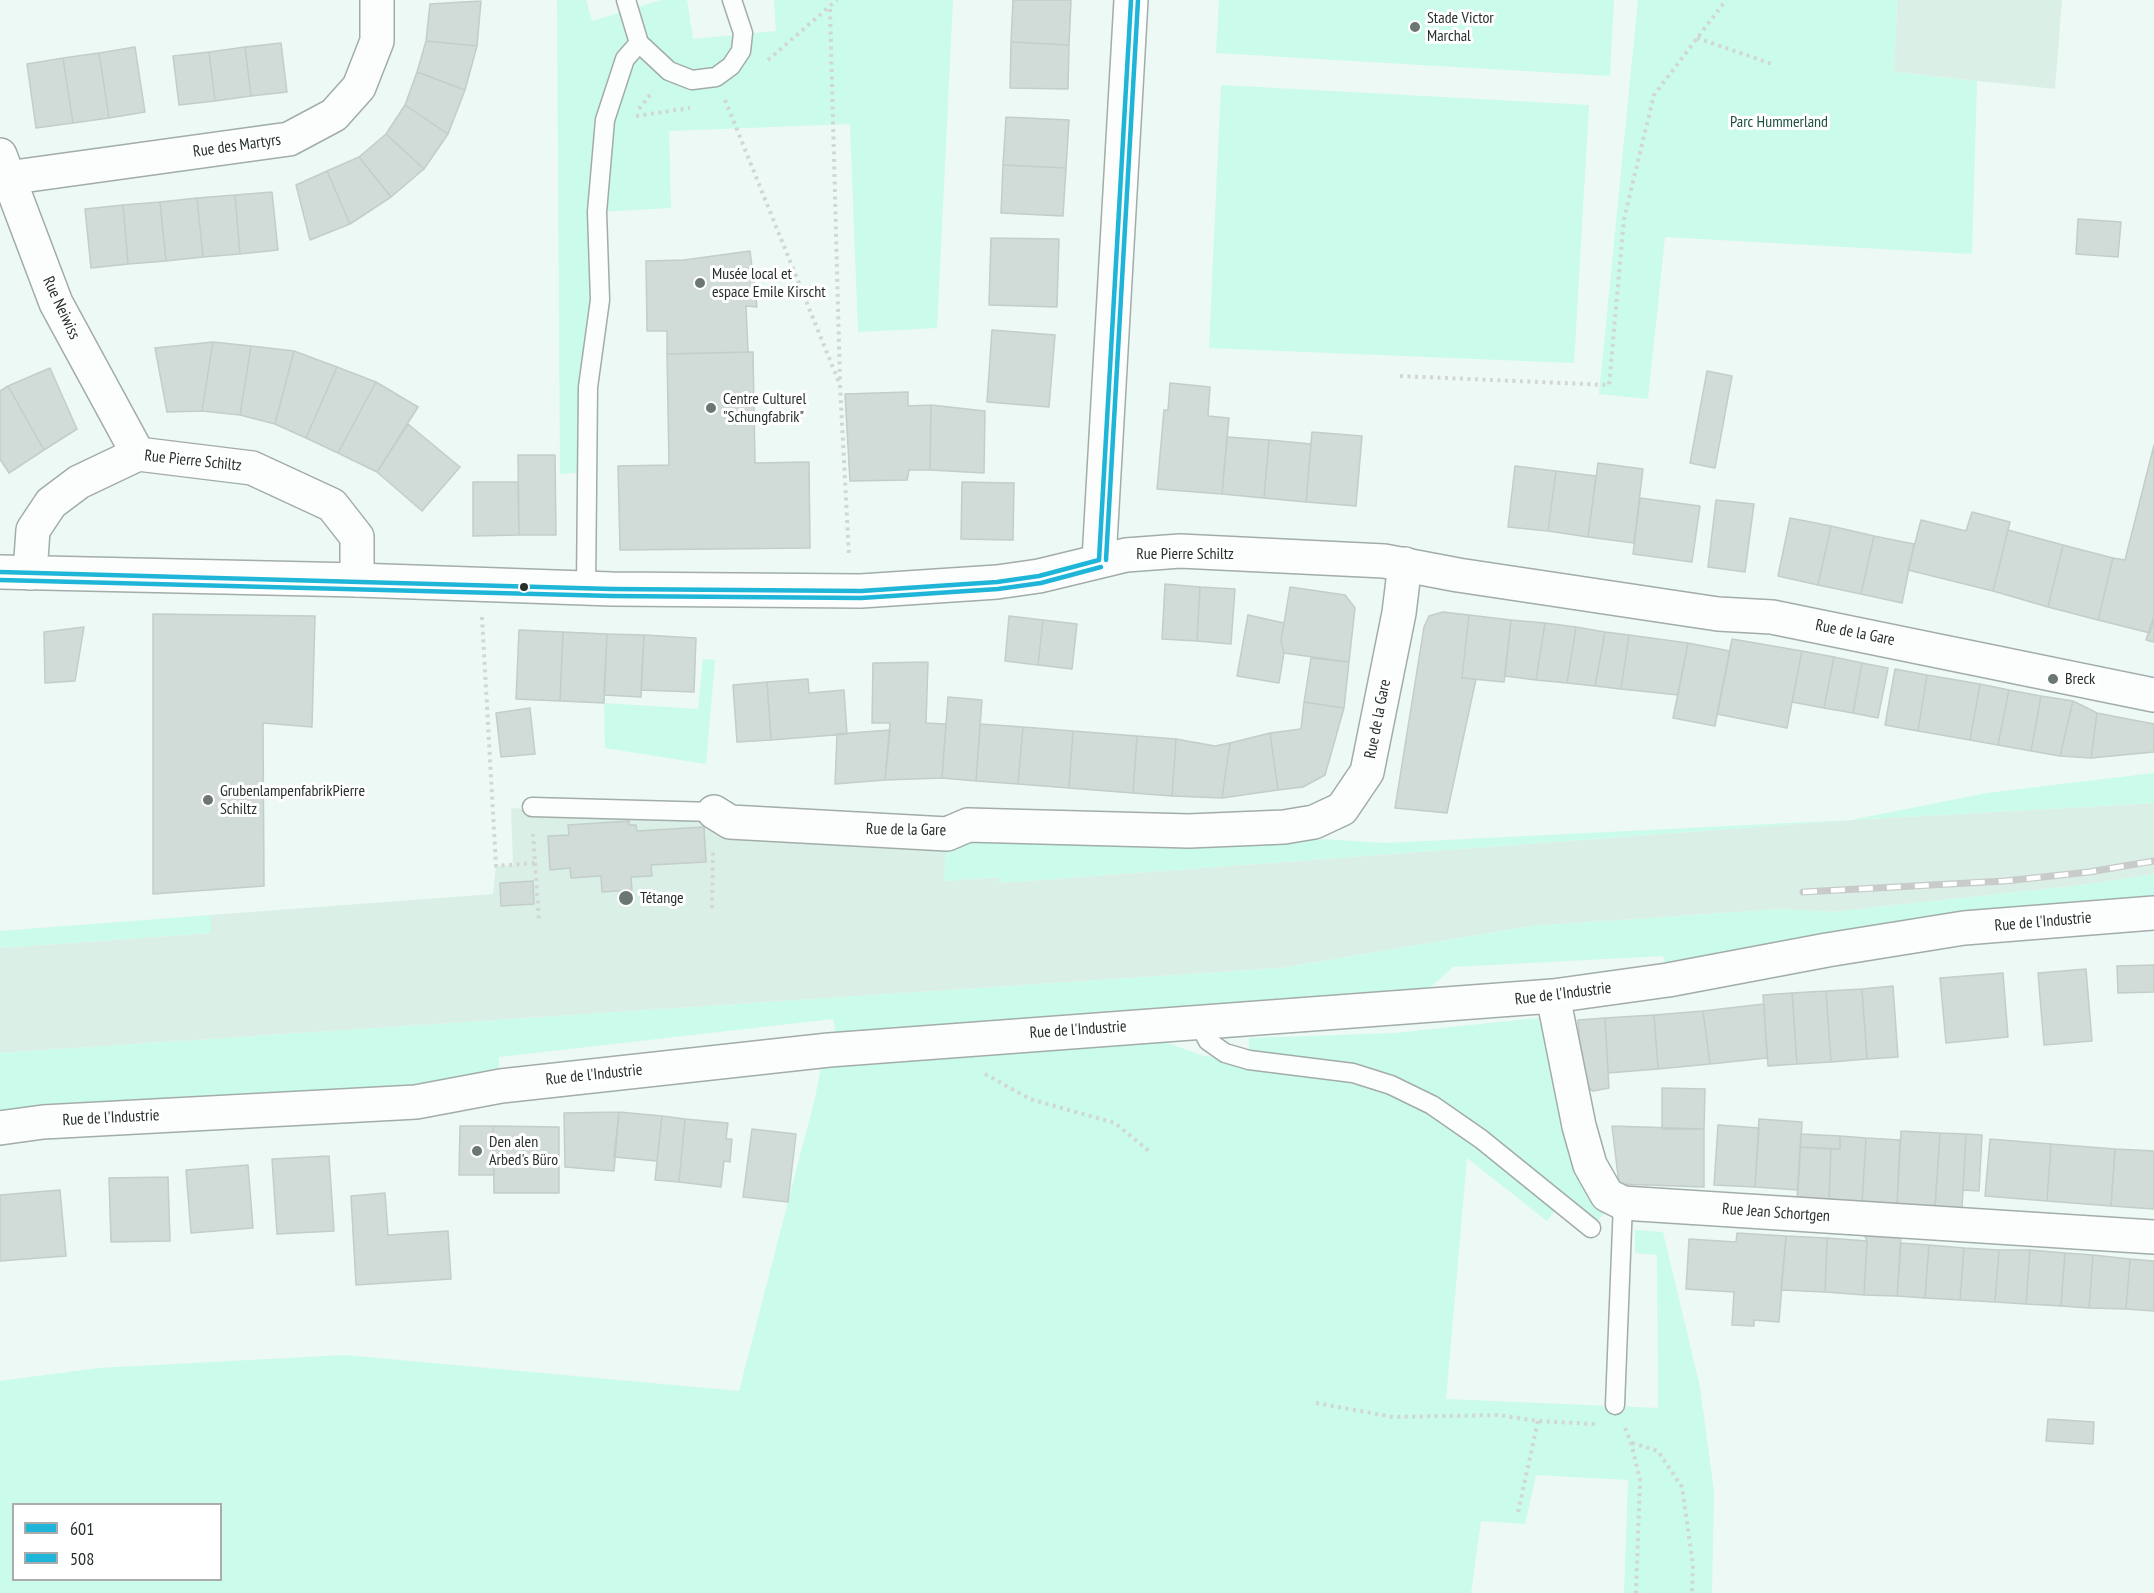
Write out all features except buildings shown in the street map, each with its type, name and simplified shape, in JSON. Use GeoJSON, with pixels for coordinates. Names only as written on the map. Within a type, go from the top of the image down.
{"type":"FeatureCollection","features":[{"type":"Feature","properties":{"kind":"street","name":"Rue des Martyrs"},"geometry":{"type":"LineString","coordinates":[[4,166],[289,139],[334,115],[359,87],[377,41],[377,0]]}},
{"type":"Feature","properties":{"kind":"street"},"geometry":{"type":"LineString","coordinates":[[1099,560],[1131,0]]}},
{"type":"Feature","properties":{"kind":"street","name":"Rue Neiwiss"},"geometry":{"type":"LineString","coordinates":[[4,166],[56,303],[138,454]]}},
{"type":"Feature","properties":{"kind":"street","name":"Rue Pierre Schiltz"},"geometry":{"type":"LineString","coordinates":[[357,580],[357,537],[332,505],[252,468],[138,454],[79,482],[51,503],[33,530],[15,573],[357,580],[586,588],[851,591],[997,582],[1039,576],[1126,555],[1180,551],[1405,564]]}},
{"type":"Feature","properties":{"kind":"street","name":"Rue de la Gare"},"geometry":{"type":"LineString","coordinates":[[719,815],[730,822],[947,834],[968,825],[1189,831],[1284,827],[1314,822],[1341,809],[1367,772],[1399,614],[1405,564],[1458,575],[1718,614],[1772,617],[2154,695]]}},
{"type":"Feature","properties":{"kind":"street","name":"Rue de l'Industrie"},"geometry":{"type":"LineString","coordinates":[[0,1128],[43,1122],[416,1102],[501,1086],[945,1039],[1553,996],[1668,980],[1827,950],[1964,928],[2154,913]]}},
{"type":"Feature","properties":{"kind":"street"},"geometry":{"type":"LineString","coordinates":[[1553,996],[1579,1126],[1590,1165],[1607,1195],[1623,1203]]}},
{"type":"Feature","properties":{"kind":"street","name":"Rue Jean Schortgen"},"geometry":{"type":"LineString","coordinates":[[1623,1203],[2154,1237]]}},
{"type":"Feature","properties":{"kind":"lane"},"geometry":{"type":"LineString","coordinates":[[626,0],[639,43],[669,71],[692,80],[716,77],[731,66],[741,51],[743,33],[732,0]]}},
{"type":"Feature","properties":{"kind":"lane"},"geometry":{"type":"LineString","coordinates":[[586,588],[588,387],[600,300],[597,212],[605,120],[625,59],[639,43]]}},
{"type":"Feature","properties":{"kind":"lane","name":"Rue de la Gare"},"geometry":{"type":"LineString","coordinates":[[532,807],[719,815]]}},
{"type":"Feature","properties":{"kind":"lane"},"geometry":{"type":"LineString","coordinates":[[1198,1022],[1208,1041],[1225,1053],[1249,1060],[1353,1073],[1390,1084],[1432,1105],[1481,1139],[1591,1228]]}},
{"type":"Feature","properties":{"kind":"lane"},"geometry":{"type":"LineString","coordinates":[[1615,1405],[1623,1203]]}},
{"type":"Feature","properties":{"kind":"path"},"geometry":{"type":"LineString","coordinates":[[1400,376],[1609,385],[1623,219],[1654,95],[1726,0]]}},
{"type":"Feature","properties":{"kind":"path"},"geometry":{"type":"LineString","coordinates":[[830,9],[840,385],[851,591]]}},
{"type":"Feature","properties":{"kind":"path"},"geometry":{"type":"LineString","coordinates":[[1697,38],[1772,64]]}},
{"type":"Feature","properties":{"kind":"path"},"geometry":{"type":"LineString","coordinates":[[716,77],[840,385]]}},
{"type":"Feature","properties":{"kind":"path"},"geometry":{"type":"LineString","coordinates":[[481,584],[496,866],[535,863]]}},
{"type":"Feature","properties":{"kind":"path"},"geometry":{"type":"LineString","coordinates":[[532,807],[539,920]]}},
{"type":"Feature","properties":{"kind":"path"},"geometry":{"type":"LineString","coordinates":[[712,908],[712,859],[719,815]]}},
{"type":"Feature","properties":{"kind":"path"},"geometry":{"type":"LineString","coordinates":[[945,1039],[986,1074],[1030,1100],[1115,1124],[1150,1152]]}},
{"type":"Feature","properties":{"kind":"path"},"geometry":{"type":"LineString","coordinates":[[1316,1403],[1393,1417],[1498,1415],[1538,1421],[1602,1425]]}},
{"type":"Feature","properties":{"kind":"path"},"geometry":{"type":"LineString","coordinates":[[1518,1512],[1538,1421]]}},
{"type":"Feature","properties":{"kind":"path"},"geometry":{"type":"LineString","coordinates":[[1636,1593],[1640,1480],[1631,1443],[1658,1451],[1682,1487],[1693,1564],[1692,1593]]}},
{"type":"Feature","properties":{"kind":"shaded area"},"geometry":{"type":"Polygon","coordinates":[[[1897,0],[2062,0],[2055,89],[1894,72],[1897,0]]]}},
{"type":"Feature","properties":{"kind":"shaded area"},"geometry":{"type":"Polygon","coordinates":[[[2154,803],[2154,874],[2091,884],[1832,912],[1782,909],[1532,926],[1281,968],[0,1053],[0,948],[211,933],[211,915],[493,894],[496,866],[513,865],[511,808],[947,834],[944,881],[999,877],[999,883],[1851,820],[2154,803]]]}},
{"type":"Feature","properties":{"kind":"green space"},"geometry":{"type":"Polygon","coordinates":[[[557,0],[586,0],[592,21],[661,0],[687,0],[693,39],[776,31],[774,0],[953,0],[937,328],[858,332],[850,124],[669,131],[671,208],[597,212],[589,472],[560,474],[557,0]]]}},
{"type":"Feature","properties":{"kind":"green space","name":"Stade Victor Marchal"},"geometry":{"type":"Polygon","coordinates":[[[1219,0],[1614,0],[1610,76],[1216,53],[1219,0]]]}},
{"type":"Feature","properties":{"kind":"green space","name":"Parc Hummerland"},"geometry":{"type":"Polygon","coordinates":[[[1638,0],[1897,0],[1894,72],[1977,81],[1972,254],[1665,237],[1648,399],[1599,394],[1638,0]]]}},
{"type":"Feature","properties":{"kind":"green space"},"geometry":{"type":"Polygon","coordinates":[[[1221,85],[1589,105],[1574,363],[1209,348],[1221,85]]]}},
{"type":"Feature","properties":{"kind":"green space"},"geometry":{"type":"Polygon","coordinates":[[[703,659],[715,660],[706,764],[605,748],[604,703],[698,709],[703,659]]]}},
{"type":"Feature","properties":{"kind":"green space"},"geometry":{"type":"Polygon","coordinates":[[[2154,773],[2154,803],[1851,820],[1987,793],[2154,773]]]}},
{"type":"Feature","properties":{"kind":"green space"},"geometry":{"type":"Polygon","coordinates":[[[1851,820],[999,883],[998,877],[944,881],[947,834],[1189,831],[1385,843],[1851,820]]]}},
{"type":"Feature","properties":{"kind":"green space"},"geometry":{"type":"Polygon","coordinates":[[[2154,874],[2154,904],[1666,968],[1663,956],[1453,967],[1426,991],[1288,999],[836,1034],[833,1019],[499,1057],[499,1072],[415,1088],[0,1113],[0,1053],[1281,968],[1532,926],[1782,909],[1832,912],[2091,884],[2154,874]]]}},
{"type":"Feature","properties":{"kind":"green space"},"geometry":{"type":"Polygon","coordinates":[[[211,915],[211,933],[0,948],[0,931],[211,915]]]}},
{"type":"Feature","properties":{"kind":"green space"},"geometry":{"type":"Polygon","coordinates":[[[1556,1016],[1607,1210],[1591,1228],[1561,1203],[1547,1221],[1467,1158],[1446,1399],[1658,1408],[1657,1255],[1635,1253],[1635,1230],[1663,1232],[1700,1387],[1714,1492],[1712,1593],[1624,1593],[1628,1480],[1536,1475],[1525,1524],[1481,1521],[1471,1593],[0,1593],[0,1381],[99,1368],[345,1355],[739,1391],[821,1067],[1156,1039],[1204,1056],[1248,1060],[1249,1038],[1395,1033],[1556,1016]]]}},
{"type":"Feature","properties":{"kind":"railway"},"geometry":{"type":"LineString","coordinates":[[1803,892],[2005,881],[2089,872],[2154,861]]}},
{"type":"Feature","properties":{"kind":"transit line","name":"601"},"geometry":{"type":"LineString","coordinates":[[1099,560],[1131,0]]}},
{"type":"Feature","properties":{"kind":"transit line","name":"508"},"geometry":{"type":"LineString","coordinates":[[1106,560],[1138,0]]}},
{"type":"Feature","properties":{"kind":"transit line","name":"601"},"geometry":{"type":"LineString","coordinates":[[0,572],[612,589],[861,591],[997,582],[1039,576],[1099,560]]}},
{"type":"Feature","properties":{"kind":"transit line","name":"508"},"geometry":{"type":"LineString","coordinates":[[0,580],[612,596],[861,598],[998,589],[1041,583],[1101,567]]}},
{"type":"Feature","properties":{"kind":"place","name":"Stade Victor Marchal"},"geometry":{"type":"Point","coordinates":[1415,27]}},
{"type":"Feature","properties":{"kind":"place","name":"Musée local et espace Emile Kirscht"},"geometry":{"type":"Point","coordinates":[700,283]}},
{"type":"Feature","properties":{"kind":"place","name":"Centre Culturel \"Schungfabrik\""},"geometry":{"type":"Point","coordinates":[711,408]}},
{"type":"Feature","properties":{"kind":"place","name":"Breck"},"geometry":{"type":"Point","coordinates":[2053,679]}},
{"type":"Feature","properties":{"kind":"place","name":"GrubenlampenfabrikPierre Schiltz"},"geometry":{"type":"Point","coordinates":[208,800]}},
{"type":"Feature","properties":{"kind":"place","name":"Tétange"},"geometry":{"type":"Point","coordinates":[626,898]}},
{"type":"Feature","properties":{"kind":"place","name":"Den alen Arbed's Büro"},"geometry":{"type":"Point","coordinates":[477,1151]}}]}
